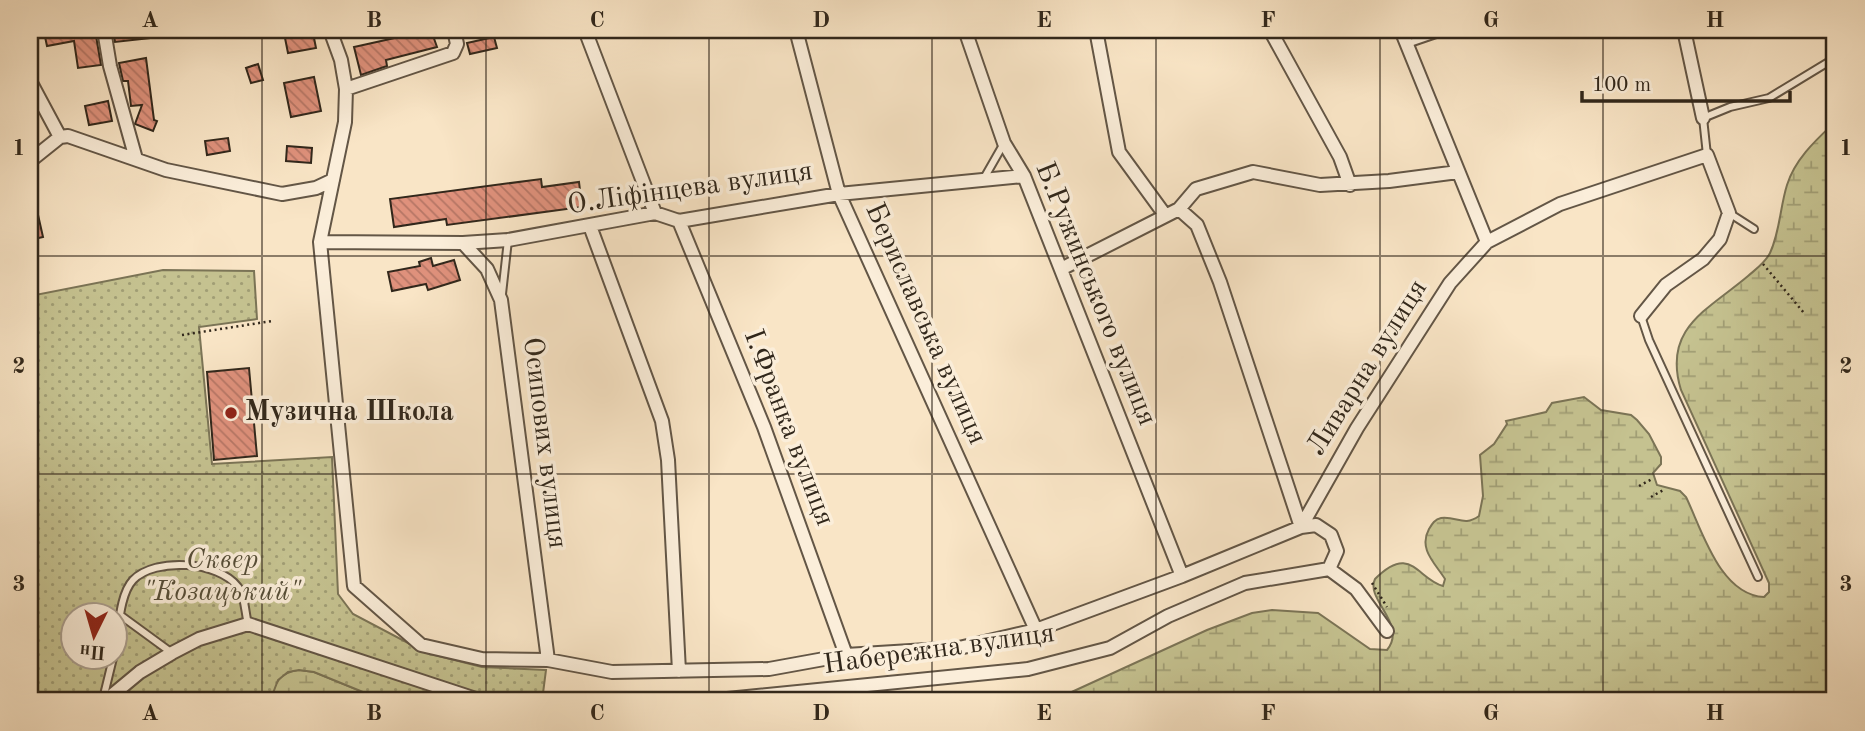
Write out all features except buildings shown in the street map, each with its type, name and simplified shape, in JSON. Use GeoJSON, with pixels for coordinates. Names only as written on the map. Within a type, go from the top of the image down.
{"type":"FeatureCollection","features":[{"type":"Feature","properties":{"kind":"street"},"geometry":{"type":"LineString","coordinates":[[104,30],[110,66],[136,159]]}},
{"type":"Feature","properties":{"kind":"street"},"geometry":{"type":"LineString","coordinates":[[330,30],[341,61],[346,89],[345,122],[320,242],[354,586],[421,645],[482,659],[548,660],[612,672],[769,669],[846,655],[959,648],[1036,630],[1182,576],[1301,527],[1316,525],[1331,535],[1337,551],[1329,569],[1356,589],[1387,631]]}},
{"type":"Feature","properties":{"kind":"street"},"geometry":{"type":"LineString","coordinates":[[346,89],[453,53],[457,44],[454,30]]}},
{"type":"Feature","properties":{"kind":"street"},"geometry":{"type":"LineString","coordinates":[[585,30],[655,213]]}},
{"type":"Feature","properties":{"kind":"street","name":"Бериславська вулиця"},"geometry":{"type":"LineString","coordinates":[[796,30],[839,194],[1036,630]]}},
{"type":"Feature","properties":{"kind":"street","name":"Б.Ружинського вулиця"},"geometry":{"type":"LineString","coordinates":[[965,30],[1004,143],[1024,176],[1182,576]]}},
{"type":"Feature","properties":{"kind":"street"},"geometry":{"type":"LineString","coordinates":[[1096,30],[1119,152],[1166,215]]}},
{"type":"Feature","properties":{"kind":"street"},"geometry":{"type":"LineString","coordinates":[[1270,30],[1340,157],[1350,185]]}},
{"type":"Feature","properties":{"kind":"street"},"geometry":{"type":"LineString","coordinates":[[1401,30],[1487,242]]}},
{"type":"Feature","properties":{"kind":"street"},"geometry":{"type":"LineString","coordinates":[[1684,30],[1703,118]]}},
{"type":"Feature","properties":{"kind":"street"},"geometry":{"type":"LineString","coordinates":[[30,81],[60,137]]}},
{"type":"Feature","properties":{"kind":"street"},"geometry":{"type":"LineString","coordinates":[[30,161],[60,137],[81,138],[166,170],[282,194],[316,188],[333,180]]}},
{"type":"Feature","properties":{"kind":"street"},"geometry":{"type":"LineString","coordinates":[[1641,316],[1666,285],[1703,259],[1720,239],[1729,212],[1707,155]]}},
{"type":"Feature","properties":{"kind":"street","name":"Ливарна вулиця"},"geometry":{"type":"LineString","coordinates":[[1301,527],[1357,428],[1450,283],[1487,242],[1560,204],[1707,155]]}},
{"type":"Feature","properties":{"kind":"street"},"geometry":{"type":"LineString","coordinates":[[1060,269],[1179,209],[1196,189],[1253,172],[1320,185],[1350,185],[1458,172]]}},
{"type":"Feature","properties":{"kind":"street","name":"О.Ліфінцева вулиця"},"geometry":{"type":"LineString","coordinates":[[320,242],[463,243],[508,240],[655,213],[679,221],[839,194],[1024,176]]}},
{"type":"Feature","properties":{"kind":"street"},"geometry":{"type":"LineString","coordinates":[[1179,209],[1196,225],[1220,282],[1301,527]]}},
{"type":"Feature","properties":{"kind":"street","name":"І.Франка вулиця"},"geometry":{"type":"LineString","coordinates":[[679,221],[764,427],[846,655]]}},
{"type":"Feature","properties":{"kind":"street"},"geometry":{"type":"LineString","coordinates":[[590,226],[662,421],[668,460],[679,671]]}},
{"type":"Feature","properties":{"kind":"street","name":"Осипових вулиця"},"geometry":{"type":"LineString","coordinates":[[463,243],[487,269],[501,300],[548,660]]}},
{"type":"Feature","properties":{"kind":"street","name":"Набережна вулиця"},"geometry":{"type":"LineString","coordinates":[[707,701],[1028,669],[1110,648],[1168,616],[1245,583],[1329,569]]}},
{"type":"Feature","properties":{"kind":"street"},"geometry":{"type":"LineString","coordinates":[[104,701],[140,672],[172,653],[199,639],[248,624],[482,701]]}},
{"type":"Feature","properties":{"kind":"lane"},"geometry":{"type":"LineString","coordinates":[[1407,44],[1448,30]]}},
{"type":"Feature","properties":{"kind":"lane"},"geometry":{"type":"LineString","coordinates":[[1707,155],[1703,118],[1730,107],[1769,98],[1835,58]]}},
{"type":"Feature","properties":{"kind":"lane"},"geometry":{"type":"LineString","coordinates":[[983,180],[1004,143]]}},
{"type":"Feature","properties":{"kind":"lane"},"geometry":{"type":"LineString","coordinates":[[1729,212],[1754,229]]}},
{"type":"Feature","properties":{"kind":"lane"},"geometry":{"type":"LineString","coordinates":[[501,300],[508,240]]}},
{"type":"Feature","properties":{"kind":"lane"},"geometry":{"type":"LineString","coordinates":[[1641,316],[1649,340],[1758,577]]}},
{"type":"Feature","properties":{"kind":"lane"},"geometry":{"type":"LineString","coordinates":[[124,602],[131,582],[144,571],[186,565],[211,568],[240,588],[248,624]]}},
{"type":"Feature","properties":{"kind":"lane"},"geometry":{"type":"LineString","coordinates":[[130,622],[172,653]]}},
{"type":"Feature","properties":{"kind":"lane"},"geometry":{"type":"LineString","coordinates":[[104,701],[110,672]]}},
{"type":"Feature","properties":{"kind":"path"},"geometry":{"type":"LineString","coordinates":[[1763,264],[1804,313]]}},
{"type":"Feature","properties":{"kind":"path"},"geometry":{"type":"LineString","coordinates":[[182,335],[272,321]]}},
{"type":"Feature","properties":{"kind":"path"},"geometry":{"type":"LineString","coordinates":[[1639,486],[1652,478]]}},
{"type":"Feature","properties":{"kind":"path"},"geometry":{"type":"LineString","coordinates":[[1651,497],[1665,489]]}},
{"type":"Feature","properties":{"kind":"path"},"geometry":{"type":"LineString","coordinates":[[1372,583],[1392,615]]}},
{"type":"Feature","properties":{"kind":"green space"},"geometry":{"type":"Polygon","coordinates":[[[1835,122],[1835,701],[1052,701],[1207,630],[1252,613],[1272,610],[1318,613],[1370,649],[1387,650],[1393,631],[1376,595],[1375,579],[1397,564],[1405,564],[1413,566],[1443,586],[1445,579],[1429,555],[1426,536],[1439,519],[1469,521],[1479,516],[1483,496],[1480,455],[1494,444],[1507,424],[1506,421],[1546,412],[1552,403],[1584,397],[1601,410],[1631,415],[1637,420],[1649,434],[1661,457],[1661,464],[1653,473],[1657,485],[1680,491],[1686,497],[1714,559],[1724,573],[1749,593],[1764,597],[1769,592],[1769,583],[1681,390],[1677,369],[1678,351],[1692,322],[1768,257],[1776,237],[1785,193],[1795,167],[1807,150],[1835,122]]]}},
{"type":"Feature","properties":{"kind":"green space","name":"Сквер \"Козацький\""},"geometry":{"type":"Polygon","coordinates":[[[163,270],[254,271],[257,319],[199,327],[212,464],[332,457],[338,594],[353,614],[427,653],[482,667],[546,670],[542,701],[385,701],[314,672],[299,670],[288,672],[278,680],[270,701],[30,701],[30,296],[163,270]]]}},
{"type":"Feature","properties":{"kind":"green space"},"geometry":{"type":"Polygon","coordinates":[[[299,670],[314,672],[385,701],[270,701],[279,680],[287,673],[299,670]]]}},
{"type":"Feature","properties":{"kind":"place","name":"Музична Школа"},"geometry":{"type":"Point","coordinates":[231,413]}}]}
